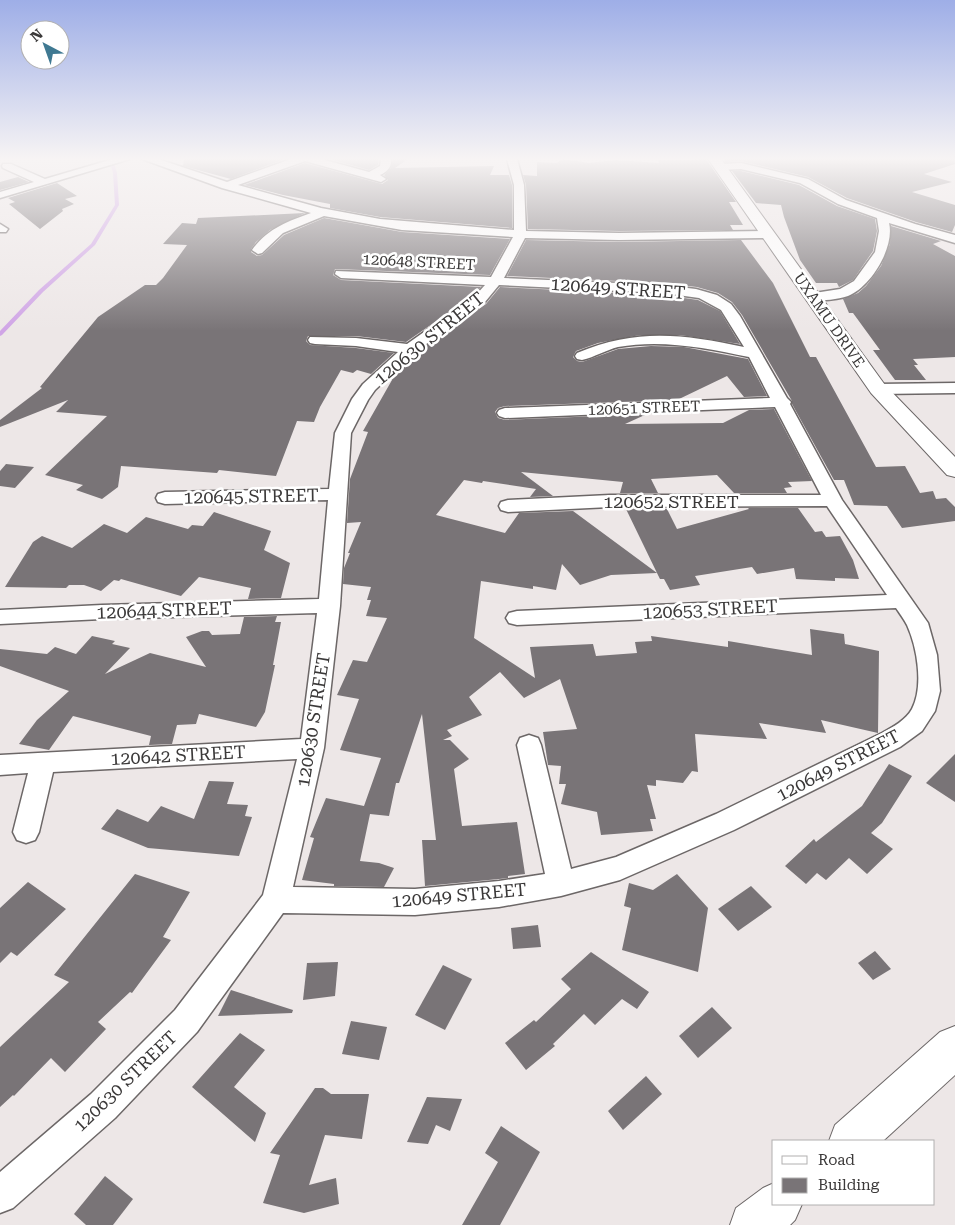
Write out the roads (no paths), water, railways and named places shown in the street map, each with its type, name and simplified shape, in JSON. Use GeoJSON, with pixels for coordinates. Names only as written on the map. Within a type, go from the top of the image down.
{"type":"FeatureCollection","features":[{"type":"Feature","properties":{"kind":"street"},"geometry":{"type":"LineString","coordinates":[[258,250],[266,238],[274,232],[313,216]]}},
{"type":"Feature","properties":{"kind":"street"},"geometry":{"type":"LineString","coordinates":[[347,216],[404,226],[520,235],[629,237],[768,234]]}},
{"type":"Feature","properties":{"kind":"street"},"geometry":{"type":"LineString","coordinates":[[519,216],[520,235]]}},
{"type":"Feature","properties":{"kind":"street","name":"UXAMU DRIVE"},"geometry":{"type":"LineString","coordinates":[[755,216],[878,389],[955,470]]}},
{"type":"Feature","properties":{"kind":"street"},"geometry":{"type":"LineString","coordinates":[[813,297],[844,292],[851,290],[859,284],[881,252],[885,231],[882,217],[955,239]]}},
{"type":"Feature","properties":{"kind":"street","name":"120630 STREET"},"geometry":{"type":"LineString","coordinates":[[0,1195],[103,1106],[186,1021],[276,900],[312,748],[329,606],[343,433],[350,415],[370,387],[410,349],[480,299],[495,282],[520,235]]}},
{"type":"Feature","properties":{"kind":"street","name":"120648 STREET"},"geometry":{"type":"LineString","coordinates":[[341,274],[495,282]]}},
{"type":"Feature","properties":{"kind":"street","name":"120649 STREET"},"geometry":{"type":"LineString","coordinates":[[276,900],[415,902],[499,894],[561,884],[620,868],[725,822],[891,740],[909,729],[923,712],[929,693],[927,662],[924,640],[917,623],[834,500],[783,402],[753,353],[744,333],[728,309],[715,299],[701,294],[663,289],[495,282]]}},
{"type":"Feature","properties":{"kind":"street"},"geometry":{"type":"LineString","coordinates":[[315,340],[356,342],[410,349]]}},
{"type":"Feature","properties":{"kind":"street"},"geometry":{"type":"LineString","coordinates":[[582,356],[616,343],[637,340],[722,346],[753,353]]}},
{"type":"Feature","properties":{"kind":"street"},"geometry":{"type":"LineString","coordinates":[[878,389],[955,388]]}},
{"type":"Feature","properties":{"kind":"street","name":"120651 STREET"},"geometry":{"type":"LineString","coordinates":[[505,413],[783,402]]}},
{"type":"Feature","properties":{"kind":"street","name":"120645 STREET"},"geometry":{"type":"LineString","coordinates":[[166,498],[338,494]]}},
{"type":"Feature","properties":{"kind":"street","name":"120652 STREET"},"geometry":{"type":"LineString","coordinates":[[508,506],[610,501],[834,500]]}},
{"type":"Feature","properties":{"kind":"street","name":"120653 STREET"},"geometry":{"type":"LineString","coordinates":[[517,618],[903,601]]}},
{"type":"Feature","properties":{"kind":"street","name":"120644 STREET"},"geometry":{"type":"LineString","coordinates":[[0,617],[102,612],[329,606]]}},
{"type":"Feature","properties":{"kind":"street"},"geometry":{"type":"LineString","coordinates":[[529,745],[561,884]]}},
{"type":"Feature","properties":{"kind":"street","name":"120642 STREET"},"geometry":{"type":"LineString","coordinates":[[0,766],[312,748]]}},
{"type":"Feature","properties":{"kind":"street"},"geometry":{"type":"LineString","coordinates":[[26,832],[43,763]]}},
{"type":"Feature","properties":{"kind":"street"},"geometry":{"type":"LineString","coordinates":[[851,1140],[955,1047]]}},
{"type":"Feature","properties":{"kind":"street"},"geometry":{"type":"LineString","coordinates":[[753,1225],[778,1205]]}},
{"type":"Feature","properties":{"kind":"waterway"},"geometry":{"type":"LineString","coordinates":[[0,334],[41,291],[93,245],[110,216]]}}]}
